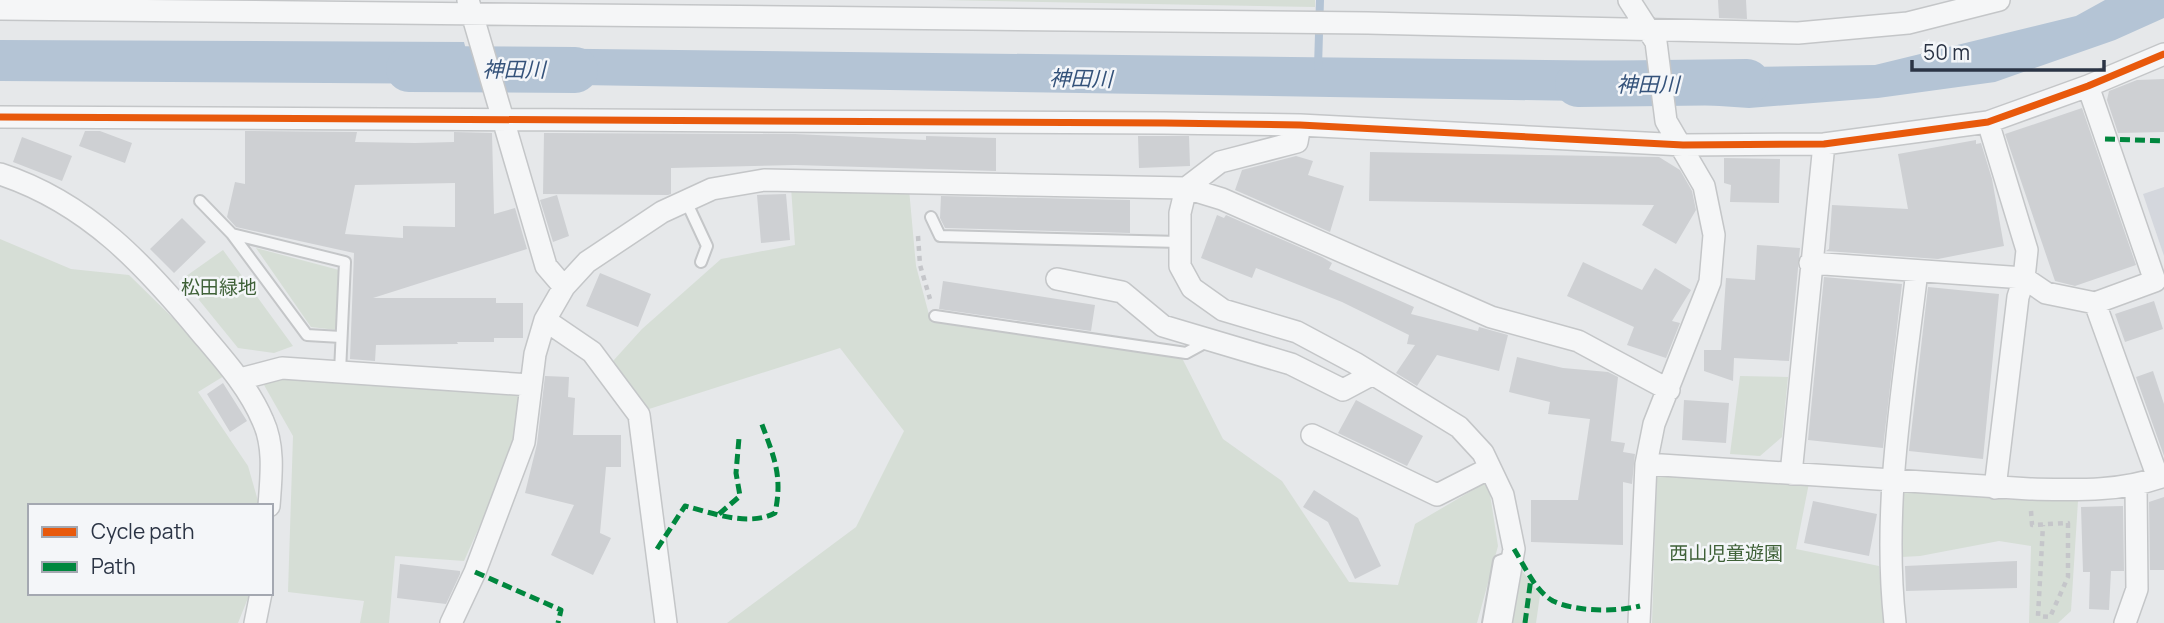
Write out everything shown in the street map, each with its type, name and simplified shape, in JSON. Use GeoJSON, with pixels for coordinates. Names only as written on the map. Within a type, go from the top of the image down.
{"type":"FeatureCollection","features":[{"type":"Feature","properties":{"kind":"street"},"geometry":{"type":"LineString","coordinates":[[1629,0],[1653,36],[1666,121],[1704,186],[1714,235],[1710,282],[1654,424],[1646,464],[1639,623]]}},
{"type":"Feature","properties":{"kind":"street"},"geometry":{"type":"LineString","coordinates":[[0,9],[59,5],[251,5],[1368,23],[1653,36],[1798,33],[1908,23],[1999,0]]}},
{"type":"Feature","properties":{"kind":"street"},"geometry":{"type":"LineString","coordinates":[[471,10],[499,114],[546,266],[564,287]]}},
{"type":"Feature","properties":{"kind":"street"},"geometry":{"type":"LineString","coordinates":[[0,117],[499,114],[1300,125],[1682,145],[1824,144],[1987,122],[2088,86],[2164,54]]}},
{"type":"Feature","properties":{"kind":"street"},"geometry":{"type":"LineString","coordinates":[[1811,263],[2024,278],[2046,293],[2095,303],[2155,281],[2088,86]]}},
{"type":"Feature","properties":{"kind":"street"},"geometry":{"type":"LineString","coordinates":[[1987,122],[2027,250],[2024,278],[2018,297],[1995,488]]}},
{"type":"Feature","properties":{"kind":"street"},"geometry":{"type":"LineString","coordinates":[[1300,125],[1297,142],[1220,162],[1186,188],[1180,213],[1180,267],[1192,288],[1223,310],[1297,332],[1373,374],[1458,427],[1483,453],[1503,495],[1513,556],[1501,623]]}},
{"type":"Feature","properties":{"kind":"street"},"geometry":{"type":"LineString","coordinates":[[1791,474],[1824,144]]}},
{"type":"Feature","properties":{"kind":"street"},"geometry":{"type":"LineString","coordinates":[[0,174],[17,180],[94,223],[133,254],[240,379],[264,423],[272,466],[269,504]]}},
{"type":"Feature","properties":{"kind":"street"},"geometry":{"type":"LineString","coordinates":[[451,623],[475,572],[524,442],[530,385],[545,320],[564,287],[587,262],[662,212],[712,189],[764,180],[1186,188],[1222,199],[1491,317],[1577,341],[1669,390]]}},
{"type":"Feature","properties":{"kind":"street"},"geometry":{"type":"LineString","coordinates":[[1895,623],[1889,574],[1891,481],[1917,271]]}},
{"type":"Feature","properties":{"kind":"street"},"geometry":{"type":"LineString","coordinates":[[1057,279],[1122,292],[1163,326],[1291,364],[1343,390],[1373,374]]}},
{"type":"Feature","properties":{"kind":"street"},"geometry":{"type":"LineString","coordinates":[[1646,464],[1995,488],[2086,490],[2136,486],[2161,477],[2095,303]]}},
{"type":"Feature","properties":{"kind":"street"},"geometry":{"type":"LineString","coordinates":[[545,320],[592,352],[639,415],[666,623]]}},
{"type":"Feature","properties":{"kind":"street"},"geometry":{"type":"LineString","coordinates":[[240,379],[282,368],[530,385]]}},
{"type":"Feature","properties":{"kind":"street"},"geometry":{"type":"LineString","coordinates":[[1312,435],[1437,495],[1490,468]]}},
{"type":"Feature","properties":{"kind":"street"},"geometry":{"type":"LineString","coordinates":[[2125,623],[2137,589],[2136,486]]}},
{"type":"Feature","properties":{"kind":"street"},"geometry":{"type":"LineString","coordinates":[[255,623],[261,595]]}},
{"type":"Feature","properties":{"kind":"lane"},"geometry":{"type":"LineString","coordinates":[[200,201],[232,233],[307,335],[341,337]]}},
{"type":"Feature","properties":{"kind":"lane"},"geometry":{"type":"LineString","coordinates":[[686,201],[707,246],[701,262]]}},
{"type":"Feature","properties":{"kind":"lane"},"geometry":{"type":"LineString","coordinates":[[931,217],[940,236],[1180,242]]}},
{"type":"Feature","properties":{"kind":"lane"},"geometry":{"type":"LineString","coordinates":[[232,233],[345,262],[340,372]]}},
{"type":"Feature","properties":{"kind":"lane"},"geometry":{"type":"LineString","coordinates":[[935,316],[1186,353],[1210,340]]}},
{"type":"Feature","properties":{"kind":"lane"},"geometry":{"type":"LineString","coordinates":[[1488,623],[1499,561],[1513,556]]}},
{"type":"Feature","properties":{"kind":"path"},"geometry":{"type":"LineString","coordinates":[[918,224],[920,265],[935,316]]}},
{"type":"Feature","properties":{"kind":"path"},"geometry":{"type":"LineString","coordinates":[[2030,489],[2032,525],[2043,524],[2068,523],[2068,577],[2050,617],[2038,616],[2043,524]]}},
{"type":"Feature","properties":{"kind":"shaded area"},"geometry":{"type":"Polygon","coordinates":[[[2164,187],[2164,256],[2143,194],[2164,187]]]}},
{"type":"Feature","properties":{"kind":"green space"},"geometry":{"type":"Polygon","coordinates":[[[942,0],[1315,0],[1315,7],[942,0]]]}},
{"type":"Feature","properties":{"kind":"green space"},"geometry":{"type":"Polygon","coordinates":[[[791,187],[909,189],[916,266],[931,322],[1182,358],[1223,439],[1282,481],[1349,582],[1398,585],[1415,524],[1488,481],[1498,546],[1477,623],[727,623],[856,527],[904,431],[840,348],[649,409],[613,361],[642,329],[721,259],[795,245],[791,187]]]}},
{"type":"Feature","properties":{"kind":"green space"},"geometry":{"type":"Polygon","coordinates":[[[0,239],[71,269],[129,275],[175,320],[224,376],[198,392],[248,466],[258,504],[28,504],[28,595],[249,595],[238,623],[0,623],[0,239]]]}},
{"type":"Feature","properties":{"kind":"green space"},"geometry":{"type":"Polygon","coordinates":[[[256,248],[339,270],[337,330],[311,327],[256,248]]]}},
{"type":"Feature","properties":{"kind":"green space","name":"松田緑地"},"geometry":{"type":"Polygon","coordinates":[[[223,250],[293,346],[274,353],[238,348],[182,279],[223,250]]]}},
{"type":"Feature","properties":{"kind":"green space"},"geometry":{"type":"Polygon","coordinates":[[[1740,376],[1788,377],[1782,437],[1760,456],[1730,454],[1740,376]]]}},
{"type":"Feature","properties":{"kind":"green space"},"geometry":{"type":"Polygon","coordinates":[[[282,377],[522,393],[510,458],[464,561],[395,556],[389,623],[360,623],[364,601],[288,592],[293,436],[264,385],[282,377]]]}},
{"type":"Feature","properties":{"kind":"green space","name":"西山児童遊園"},"geometry":{"type":"Polygon","coordinates":[[[1657,474],[1809,483],[1796,549],[1879,566],[1884,623],[1652,623],[1657,474]]]}},
{"type":"Feature","properties":{"kind":"green space"},"geometry":{"type":"Polygon","coordinates":[[[1902,491],[2014,500],[2078,501],[2071,611],[2058,623],[2029,623],[2031,546],[1999,541],[1901,557],[1902,491]]]}},
{"type":"Feature","properties":{"kind":"green space"},"geometry":{"type":"Polygon","coordinates":[[[1518,565],[1540,595],[1536,623],[1509,623],[1518,565]]]}},
{"type":"Feature","properties":{"kind":"water"},"geometry":{"type":"Polygon","coordinates":[[[2105,0],[2164,0],[2164,18],[2115,40],[1995,82],[1878,98],[1749,108],[1690,104],[1680,68],[1875,65],[2076,16],[2105,0]]]}},
{"type":"Feature","properties":{"kind":"water"},"geometry":{"type":"Polygon","coordinates":[[[0,40],[464,42],[475,84],[0,81],[0,40]]]}},
{"type":"Feature","properties":{"kind":"water"},"geometry":{"type":"Polygon","coordinates":[[[508,48],[1634,61],[1643,102],[518,84],[508,48]]]}},
{"type":"Feature","properties":{"kind":"building"},"geometry":{"type":"Polygon","coordinates":[[[1718,0],[1746,0],[1747,19],[1719,18],[1718,0]]]}},
{"type":"Feature","properties":{"kind":"building"},"geometry":{"type":"Polygon","coordinates":[[[2164,79],[2164,132],[2118,133],[2107,100],[2109,91],[2137,80],[2164,79]]]}},
{"type":"Feature","properties":{"kind":"building"},"geometry":{"type":"Polygon","coordinates":[[[2082,108],[2136,265],[2075,286],[2055,281],[2005,134],[2082,108]]]}},
{"type":"Feature","properties":{"kind":"building"},"geometry":{"type":"Polygon","coordinates":[[[85,131],[100,131],[132,143],[125,163],[79,146],[85,131]]]}},
{"type":"Feature","properties":{"kind":"building"},"geometry":{"type":"Polygon","coordinates":[[[245,131],[357,132],[355,142],[415,143],[454,142],[454,132],[492,133],[494,214],[515,208],[527,249],[373,298],[496,298],[496,303],[523,303],[523,338],[494,338],[494,342],[457,342],[458,344],[376,345],[375,361],[350,359],[354,253],[236,227],[227,217],[235,182],[245,184],[245,131]],[[455,183],[355,185],[345,234],[403,238],[403,226],[455,227],[455,183]]]}},
{"type":"Feature","properties":{"kind":"building"},"geometry":{"type":"Polygon","coordinates":[[[544,133],[795,134],[926,140],[926,136],[996,138],[996,171],[795,165],[671,168],[671,194],[668,195],[543,194],[544,133]]]}},
{"type":"Feature","properties":{"kind":"building"},"geometry":{"type":"Polygon","coordinates":[[[1138,136],[1189,136],[1190,166],[1139,168],[1138,136]]]}},
{"type":"Feature","properties":{"kind":"building"},"geometry":{"type":"Polygon","coordinates":[[[22,137],[72,156],[62,181],[13,162],[22,137]]]}},
{"type":"Feature","properties":{"kind":"building"},"geometry":{"type":"Polygon","coordinates":[[[1976,140],[1976,144],[1981,143],[1992,179],[2004,246],[1938,259],[1826,251],[1829,249],[1832,205],[1908,209],[1898,154],[1976,140]]]}},
{"type":"Feature","properties":{"kind":"building"},"geometry":{"type":"Polygon","coordinates":[[[1370,152],[1659,157],[1680,170],[1692,191],[1696,210],[1676,244],[1642,225],[1654,205],[1369,201],[1370,152]]]}},
{"type":"Feature","properties":{"kind":"building"},"geometry":{"type":"Polygon","coordinates":[[[1296,156],[1313,161],[1308,175],[1344,186],[1330,232],[1235,190],[1242,170],[1296,156]]]}},
{"type":"Feature","properties":{"kind":"building"},"geometry":{"type":"Polygon","coordinates":[[[1724,158],[1780,159],[1779,203],[1730,202],[1731,185],[1724,183],[1724,158]]]}},
{"type":"Feature","properties":{"kind":"building"},"geometry":{"type":"Polygon","coordinates":[[[786,194],[790,240],[761,243],[757,195],[786,194]]]}},
{"type":"Feature","properties":{"kind":"building"},"geometry":{"type":"Polygon","coordinates":[[[557,195],[569,236],[553,242],[540,200],[557,195]]]}},
{"type":"Feature","properties":{"kind":"building"},"geometry":{"type":"Polygon","coordinates":[[[941,196],[1130,200],[1130,233],[945,228],[940,218],[941,196]]]}},
{"type":"Feature","properties":{"kind":"building"},"geometry":{"type":"Polygon","coordinates":[[[1217,215],[1224,218],[1226,215],[1322,257],[1332,263],[1329,269],[1414,307],[1411,314],[1478,331],[1479,327],[1508,335],[1499,371],[1437,355],[1417,386],[1396,373],[1415,345],[1407,344],[1409,335],[1342,302],[1256,268],[1252,278],[1201,258],[1217,215]]]}},
{"type":"Feature","properties":{"kind":"building"},"geometry":{"type":"Polygon","coordinates":[[[182,218],[206,242],[174,273],[150,249],[182,218]]]}},
{"type":"Feature","properties":{"kind":"building"},"geometry":{"type":"Polygon","coordinates":[[[1757,245],[1800,248],[1789,361],[1734,358],[1733,381],[1704,371],[1704,350],[1721,350],[1726,278],[1755,280],[1757,245]]]}},
{"type":"Feature","properties":{"kind":"building"},"geometry":{"type":"Polygon","coordinates":[[[1583,262],[1642,290],[1655,268],[1691,290],[1672,321],[1680,323],[1666,358],[1627,345],[1634,327],[1567,296],[1583,262]]]}},
{"type":"Feature","properties":{"kind":"building"},"geometry":{"type":"Polygon","coordinates":[[[600,273],[651,294],[638,327],[586,306],[600,273]]]}},
{"type":"Feature","properties":{"kind":"building"},"geometry":{"type":"Polygon","coordinates":[[[1824,277],[1902,284],[1883,448],[1808,440],[1824,277]]]}},
{"type":"Feature","properties":{"kind":"building"},"geometry":{"type":"Polygon","coordinates":[[[943,281],[1095,305],[1091,331],[939,309],[943,281]]]}},
{"type":"Feature","properties":{"kind":"building"},"geometry":{"type":"Polygon","coordinates":[[[1928,287],[1999,294],[1983,459],[1909,451],[1928,287]]]}},
{"type":"Feature","properties":{"kind":"building"},"geometry":{"type":"Polygon","coordinates":[[[2154,301],[2163,329],[2125,342],[2115,314],[2154,301]]]}},
{"type":"Feature","properties":{"kind":"building"},"geometry":{"type":"Polygon","coordinates":[[[1517,357],[1563,368],[1608,372],[1618,377],[1611,441],[1625,443],[1623,452],[1635,454],[1632,484],[1623,482],[1623,545],[1531,542],[1531,500],[1578,500],[1590,419],[1548,414],[1550,402],[1509,392],[1517,357]]]}},
{"type":"Feature","properties":{"kind":"building"},"geometry":{"type":"Polygon","coordinates":[[[2153,371],[2164,404],[2164,456],[2136,377],[2153,371]]]}},
{"type":"Feature","properties":{"kind":"building"},"geometry":{"type":"Polygon","coordinates":[[[545,376],[569,377],[568,397],[575,398],[573,435],[621,435],[621,467],[606,467],[600,533],[611,538],[593,575],[551,555],[574,505],[525,493],[537,444],[545,376]]]}},
{"type":"Feature","properties":{"kind":"building"},"geometry":{"type":"Polygon","coordinates":[[[223,383],[247,421],[230,432],[207,394],[223,383]]]}},
{"type":"Feature","properties":{"kind":"building"},"geometry":{"type":"Polygon","coordinates":[[[1356,400],[1423,436],[1407,466],[1338,433],[1356,400]]]}},
{"type":"Feature","properties":{"kind":"building"},"geometry":{"type":"Polygon","coordinates":[[[1684,400],[1729,403],[1726,443],[1682,440],[1684,400]]]}},
{"type":"Feature","properties":{"kind":"building"},"geometry":{"type":"Polygon","coordinates":[[[1314,490],[1358,518],[1381,566],[1355,579],[1328,522],[1303,507],[1314,490]]]}},
{"type":"Feature","properties":{"kind":"building"},"geometry":{"type":"Polygon","coordinates":[[[2164,497],[2164,570],[2150,570],[2149,502],[2164,497]]]}},
{"type":"Feature","properties":{"kind":"building"},"geometry":{"type":"Polygon","coordinates":[[[1813,501],[1877,514],[1869,556],[1804,543],[1813,501]]]}},
{"type":"Feature","properties":{"kind":"building"},"geometry":{"type":"Polygon","coordinates":[[[2123,506],[2124,571],[2111,571],[2109,610],[2089,609],[2090,572],[2083,572],[2081,507],[2123,506]]]}},
{"type":"Feature","properties":{"kind":"building"},"geometry":{"type":"Polygon","coordinates":[[[2017,561],[2017,588],[1906,591],[1905,566],[2017,561]]]}},
{"type":"Feature","properties":{"kind":"building"},"geometry":{"type":"Polygon","coordinates":[[[400,564],[460,571],[446,604],[397,598],[400,564]]]}},
{"type":"Feature","properties":{"kind":"waterway"},"geometry":{"type":"LineString","coordinates":[[1318,67],[1320,0]]}},
{"type":"Feature","properties":{"kind":"waterway","name":"神田川"},"geometry":{"type":"LineString","coordinates":[[409,69],[575,70]]}},
{"type":"Feature","properties":{"kind":"waterway","name":"神田川"},"geometry":{"type":"LineString","coordinates":[[1578,84],[1747,82]]}},
{"type":"Feature","properties":{"kind":"marked path"},"geometry":{"type":"LineString","coordinates":[[2105,139],[2164,141]]}},
{"type":"Feature","properties":{"kind":"marked path"},"geometry":{"type":"LineString","coordinates":[[657,549],[685,506],[742,519],[765,517],[775,513],[778,477],[761,422]]}},
{"type":"Feature","properties":{"kind":"marked path"},"geometry":{"type":"LineString","coordinates":[[719,514],[740,496],[736,473],[739,438]]}},
{"type":"Feature","properties":{"kind":"marked path"},"geometry":{"type":"LineString","coordinates":[[1514,549],[1535,584],[1553,601],[1596,610],[1640,606]]}},
{"type":"Feature","properties":{"kind":"marked path"},"geometry":{"type":"LineString","coordinates":[[475,572],[561,610],[558,623]]}},
{"type":"Feature","properties":{"kind":"marked path"},"geometry":{"type":"LineString","coordinates":[[1525,623],[1531,578]]}},
{"type":"Feature","properties":{"kind":"cycle path"},"geometry":{"type":"LineString","coordinates":[[0,117],[1300,125],[1683,145],[1824,144],[1988,122],[2088,86],[2164,54]]}}]}
